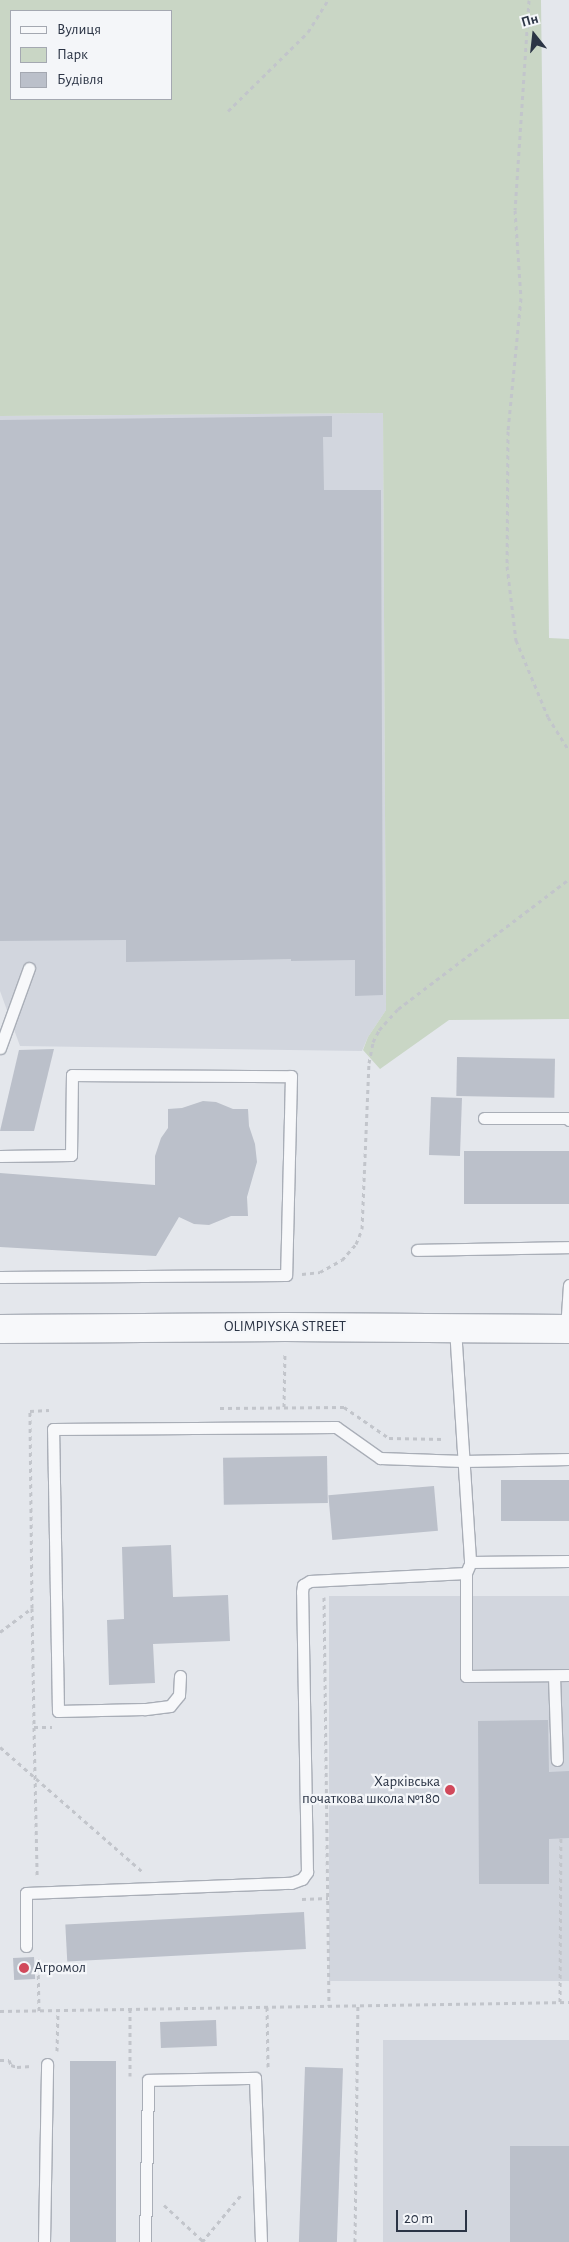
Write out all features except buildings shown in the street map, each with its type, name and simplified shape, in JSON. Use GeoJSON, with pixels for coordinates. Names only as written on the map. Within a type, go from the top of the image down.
{"type":"FeatureCollection","features":[{"type":"Feature","properties":{"kind":"street","name":"OLIMPIYSKA STREET"},"geometry":{"type":"LineString","coordinates":[[0,1329],[455,1327],[568,1329]]}},
{"type":"Feature","properties":{"kind":"lane"},"geometry":{"type":"LineString","coordinates":[[0,1048],[29,968]]}},
{"type":"Feature","properties":{"kind":"lane"},"geometry":{"type":"LineString","coordinates":[[0,1156],[71,1155],[72,1075],[291,1076],[286,1274],[0,1277]]}},
{"type":"Feature","properties":{"kind":"lane"},"geometry":{"type":"LineString","coordinates":[[484,1118],[568,1118],[569,1120]]}},
{"type":"Feature","properties":{"kind":"lane"},"geometry":{"type":"LineString","coordinates":[[417,1250],[569,1248]]}},
{"type":"Feature","properties":{"kind":"lane"},"geometry":{"type":"LineString","coordinates":[[568,1329],[569,1285]]}},
{"type":"Feature","properties":{"kind":"lane"},"geometry":{"type":"LineString","coordinates":[[455,1327],[470,1562],[466,1574],[466,1676],[569,1675]]}},
{"type":"Feature","properties":{"kind":"lane"},"geometry":{"type":"LineString","coordinates":[[180,1676],[179,1696],[170,1706],[144,1709],[58,1711],[53,1430],[336,1427],[380,1458],[448,1461],[569,1459]]}},
{"type":"Feature","properties":{"kind":"lane"},"geometry":{"type":"LineString","coordinates":[[470,1562],[569,1561]]}},
{"type":"Feature","properties":{"kind":"lane"},"geometry":{"type":"LineString","coordinates":[[26,1946],[26,1893],[290,1883],[302,1879],[307,1872],[302,1592],[304,1585],[310,1581],[323,1580],[466,1574]]}},
{"type":"Feature","properties":{"kind":"lane"},"geometry":{"type":"LineString","coordinates":[[554,1676],[557,1760]]}},
{"type":"Feature","properties":{"kind":"lane"},"geometry":{"type":"LineString","coordinates":[[44,2242],[47,2064]]}},
{"type":"Feature","properties":{"kind":"lane"},"geometry":{"type":"LineString","coordinates":[[145,2242],[148,2080],[255,2078],[261,2242]]}},
{"type":"Feature","properties":{"kind":"path"},"geometry":{"type":"LineString","coordinates":[[228,111],[308,32],[328,0]]}},
{"type":"Feature","properties":{"kind":"path"},"geometry":{"type":"LineString","coordinates":[[529,0],[515,210],[521,298],[508,431],[507,566],[516,640],[548,717],[569,750]]}},
{"type":"Feature","properties":{"kind":"path"},"geometry":{"type":"LineString","coordinates":[[286,1274],[320,1272],[342,1260],[356,1244],[362,1229],[369,1063],[373,1042],[379,1030],[398,1009],[419,992],[569,880]]}},
{"type":"Feature","properties":{"kind":"path"},"geometry":{"type":"LineString","coordinates":[[284,1365],[284,1407]]}},
{"type":"Feature","properties":{"kind":"path"},"geometry":{"type":"LineString","coordinates":[[447,1430],[448,1461]]}},
{"type":"Feature","properties":{"kind":"path"},"geometry":{"type":"LineString","coordinates":[[323,1580],[329,2006]]}},
{"type":"Feature","properties":{"kind":"path"},"geometry":{"type":"LineString","coordinates":[[34,1728],[37,1892]]}},
{"type":"Feature","properties":{"kind":"path"},"geometry":{"type":"LineString","coordinates":[[0,1747],[162,1888]]}},
{"type":"Feature","properties":{"kind":"path"},"geometry":{"type":"LineString","coordinates":[[560,2002],[561,1838]]}},
{"type":"Feature","properties":{"kind":"path"},"geometry":{"type":"LineString","coordinates":[[299,1899],[328,1898]]}},
{"type":"Feature","properties":{"kind":"path"},"geometry":{"type":"LineString","coordinates":[[38,1955],[39,2011]]}},
{"type":"Feature","properties":{"kind":"path"},"geometry":{"type":"LineString","coordinates":[[0,2011],[569,2002]]}},
{"type":"Feature","properties":{"kind":"path"},"geometry":{"type":"LineString","coordinates":[[355,2242],[358,2006]]}},
{"type":"Feature","properties":{"kind":"path"},"geometry":{"type":"LineString","coordinates":[[146,2190],[202,2242],[247,2189]]}},
{"type":"Feature","properties":{"kind":"shaded area"},"geometry":{"type":"Polygon","coordinates":[[[383,413],[386,1010],[368,1037],[362,1051],[20,1046],[0,991],[0,416],[383,413]]]}},
{"type":"Feature","properties":{"kind":"shaded area","name":"Харківська початкова школа №180"},"geometry":{"type":"Polygon","coordinates":[[[329,1596],[569,1596],[569,1981],[329,1981],[329,1596]]]}},
{"type":"Feature","properties":{"kind":"shaded area"},"geometry":{"type":"Polygon","coordinates":[[[383,2040],[569,2040],[569,2242],[383,2242],[383,2040]]]}},
{"type":"Feature","properties":{"kind":"green space"},"geometry":{"type":"Polygon","coordinates":[[[0,0],[541,0],[549,638],[569,639],[569,1019],[449,1020],[380,1069],[363,1050],[368,1037],[386,1010],[383,413],[0,416],[0,0]]]}},
{"type":"Feature","properties":{"kind":"place","name":"Харківська початкова школа №180"},"geometry":{"type":"Point","coordinates":[450,1790]}},
{"type":"Feature","properties":{"kind":"place","name":"Агромол"},"geometry":{"type":"Point","coordinates":[24,1968]}}]}
